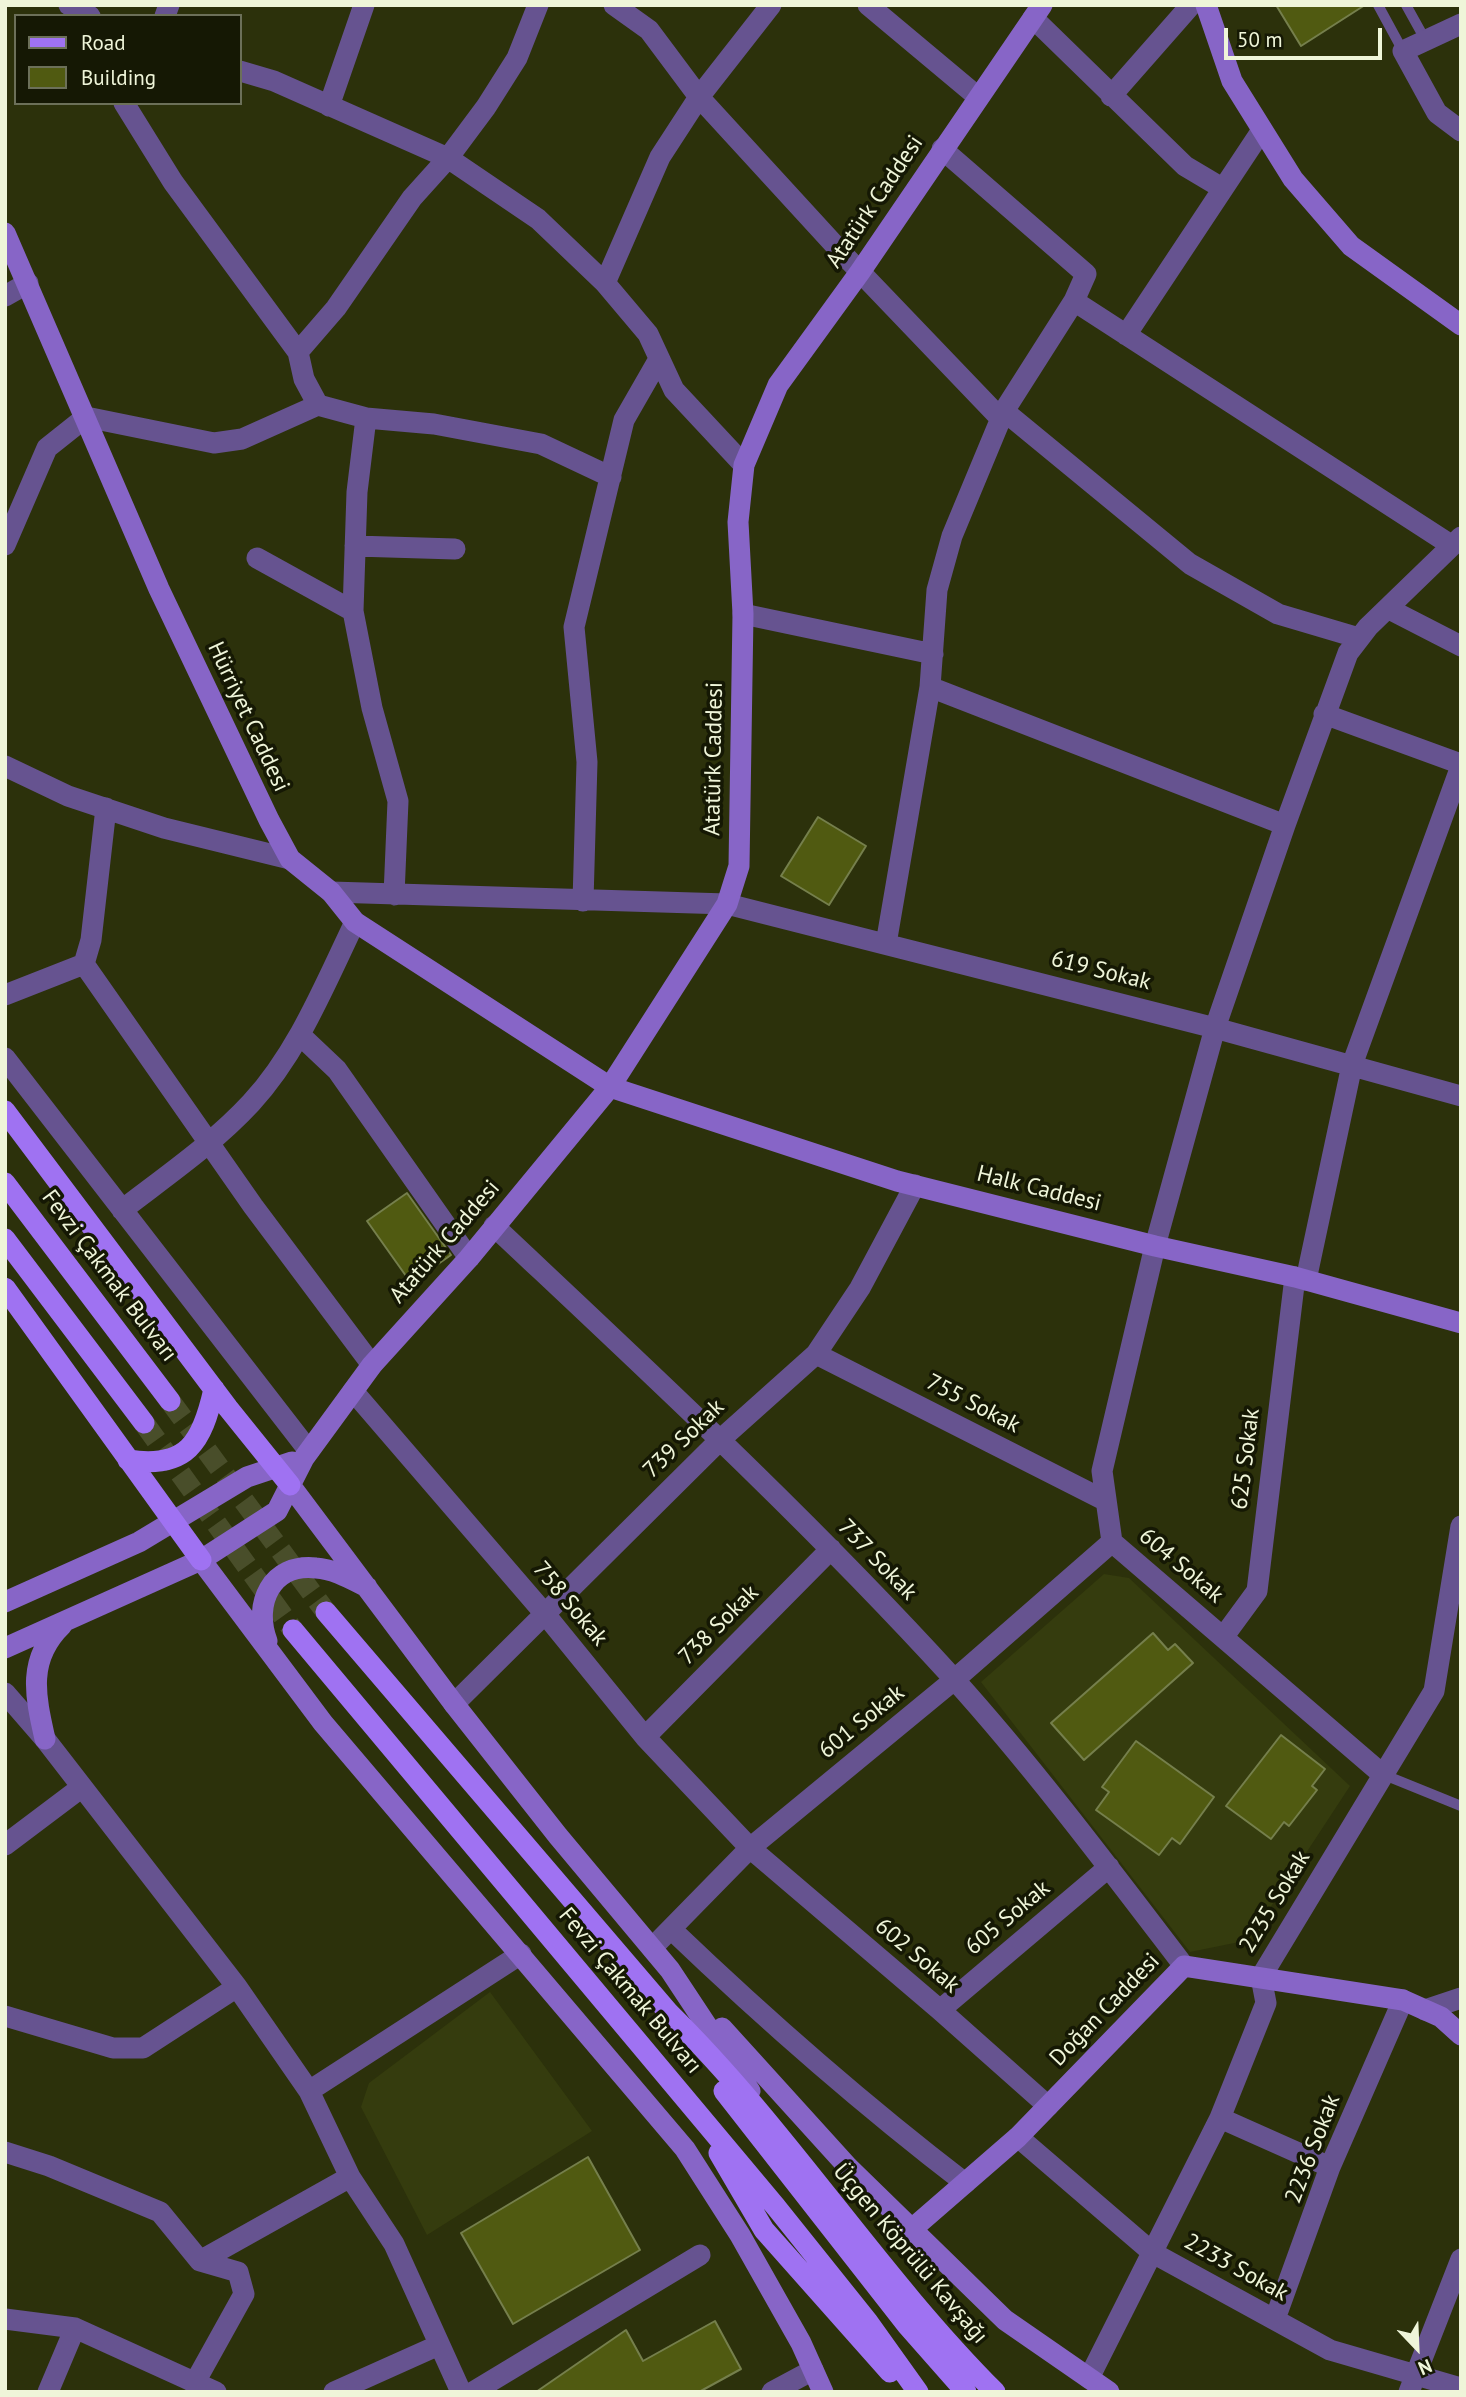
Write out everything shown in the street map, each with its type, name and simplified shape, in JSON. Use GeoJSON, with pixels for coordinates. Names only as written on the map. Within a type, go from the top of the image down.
{"type":"FeatureCollection","features":[{"type":"Feature","properties":{"kind":"main road"},"geometry":{"type":"LineString","coordinates":[[1206,5],[1232,81],[1293,179],[1351,246],[1461,325]]}},
{"type":"Feature","properties":{"kind":"main road","name":"Atatürk Caddesi"},"geometry":{"type":"LineString","coordinates":[[5,1648],[201,1560],[277,1511],[307,1455],[372,1365],[469,1258],[610,1087],[727,904],[738,866],[743,614],[738,522],[744,465],[778,385],[860,272],[1037,12]]}},
{"type":"Feature","properties":{"kind":"main road","name":"Hürriyet Caddesi"},"geometry":{"type":"LineString","coordinates":[[5,233],[159,589],[268,820],[290,859],[331,892],[355,922],[610,1087]]}},
{"type":"Feature","properties":{"kind":"main road","name":"Halk Caddesi"},"geometry":{"type":"LineString","coordinates":[[610,1087],[915,1185],[1155,1246],[1301,1278],[1461,1323]]}},
{"type":"Feature","properties":{"kind":"main road"},"geometry":{"type":"LineString","coordinates":[[5,1111],[214,1389],[369,1588],[454,1704],[670,1970],[848,2167],[1005,2320],[1109,2392]]}},
{"type":"Feature","properties":{"kind":"main road","name":"Fevzi Çakmak Bulvarı"},"geometry":{"type":"LineString","coordinates":[[5,1183],[170,1401]]}},
{"type":"Feature","properties":{"kind":"main road"},"geometry":{"type":"LineString","coordinates":[[5,1239],[144,1423]]}},
{"type":"Feature","properties":{"kind":"main road"},"geometry":{"type":"LineString","coordinates":[[5,1288],[201,1560],[323,1723],[685,2149],[764,2231],[907,2392]]}},
{"type":"Feature","properties":{"kind":"main road"},"geometry":{"type":"LineString","coordinates":[[128,1460],[160,1462],[174,1460],[186,1452],[203,1426],[214,1389]]}},
{"type":"Feature","properties":{"kind":"main road"},"geometry":{"type":"LineString","coordinates":[[5,1602],[128,1548],[247,1477],[307,1455]]}},
{"type":"Feature","properties":{"kind":"main road"},"geometry":{"type":"LineString","coordinates":[[274,1658],[264,1633],[260,1608],[267,1592],[279,1579],[290,1572],[316,1568],[369,1588]]}},
{"type":"Feature","properties":{"kind":"main road","name":"Fevzi Çakmak Bulvarı"},"geometry":{"type":"LineString","coordinates":[[326,1612],[669,2013],[713,2056],[787,2148]]}},
{"type":"Feature","properties":{"kind":"main road"},"geometry":{"type":"LineString","coordinates":[[45,1739],[36,1699],[35,1672],[43,1647],[68,1619]]}},
{"type":"Feature","properties":{"kind":"main road","name":"Fevzi Çakmak Bulvarı"},"geometry":{"type":"LineString","coordinates":[[293,1630],[793,2228],[918,2392]]}},
{"type":"Feature","properties":{"kind":"main road","name":"Doğan Caddesi"},"geometry":{"type":"LineString","coordinates":[[912,2229],[1018,2137],[1184,1966],[1404,2000],[1441,2017],[1461,2035]]}},
{"type":"Feature","properties":{"kind":"main road"},"geometry":{"type":"LineString","coordinates":[[670,1970],[787,2148]]}},
{"type":"Feature","properties":{"kind":"main road"},"geometry":{"type":"LineString","coordinates":[[669,2013],[749,2126],[907,2325],[966,2392]]}},
{"type":"Feature","properties":{"kind":"main road"},"geometry":{"type":"LineString","coordinates":[[662,2071],[715,2145],[764,2231]]}},
{"type":"Feature","properties":{"kind":"main road","name":"Üçgen Köprülü Kavşağı"},"geometry":{"type":"LineString","coordinates":[[787,2148],[934,2327],[995,2392]]}},
{"type":"Feature","properties":{"kind":"main road"},"geometry":{"type":"LineString","coordinates":[[685,2149],[740,2235],[823,2392]]}},
{"type":"Feature","properties":{"kind":"street"},"geometry":{"type":"LineString","coordinates":[[66,5],[86,14]]}},
{"type":"Feature","properties":{"kind":"street"},"geometry":{"type":"LineString","coordinates":[[329,106],[364,5]]}},
{"type":"Feature","properties":{"kind":"street"},"geometry":{"type":"LineString","coordinates":[[298,352],[336,308],[412,198],[448,158],[517,58],[538,5]]}},
{"type":"Feature","properties":{"kind":"street"},"geometry":{"type":"LineString","coordinates":[[614,5],[649,30],[699,97],[860,272],[1002,415],[1190,564],[1278,614],[1359,638]]}},
{"type":"Feature","properties":{"kind":"street"},"geometry":{"type":"LineString","coordinates":[[605,283],[660,157],[699,97],[771,5]]}},
{"type":"Feature","properties":{"kind":"street"},"geometry":{"type":"LineString","coordinates":[[869,5],[978,97]]}},
{"type":"Feature","properties":{"kind":"street"},"geometry":{"type":"LineString","coordinates":[[1111,96],[1191,5]]}},
{"type":"Feature","properties":{"kind":"street"},"geometry":{"type":"LineString","coordinates":[[1037,12],[1111,96],[1185,166],[1222,188]]}},
{"type":"Feature","properties":{"kind":"street"},"geometry":{"type":"LineString","coordinates":[[1461,24],[1403,51],[1437,113],[1461,131]]}},
{"type":"Feature","properties":{"kind":"street"},"geometry":{"type":"LineString","coordinates":[[242,72],[274,81],[448,158],[538,219],[605,283],[648,334],[674,390],[744,465]]}},
{"type":"Feature","properties":{"kind":"street"},"geometry":{"type":"LineString","coordinates":[[125,105],[173,182],[298,352],[304,379],[318,405]]}},
{"type":"Feature","properties":{"kind":"street"},"geometry":{"type":"LineString","coordinates":[[1126,335],[1262,130]]}},
{"type":"Feature","properties":{"kind":"street"},"geometry":{"type":"LineString","coordinates":[[886,944],[930,687],[937,590],[952,536],[1002,415],[1074,301],[1086,274],[942,149]]}},
{"type":"Feature","properties":{"kind":"street"},"geometry":{"type":"LineString","coordinates":[[5,296],[28,283]]}},
{"type":"Feature","properties":{"kind":"street"},"geometry":{"type":"LineString","coordinates":[[1074,301],[1456,541]]}},
{"type":"Feature","properties":{"kind":"street"},"geometry":{"type":"LineString","coordinates":[[583,901],[587,762],[574,627],[624,420],[659,359]]}},
{"type":"Feature","properties":{"kind":"street"},"geometry":{"type":"LineString","coordinates":[[5,545],[10,520],[47,448],[86,417],[214,443],[242,439],[318,405],[366,418],[435,424],[541,444],[611,477]]}},
{"type":"Feature","properties":{"kind":"street"},"geometry":{"type":"LineString","coordinates":[[366,418],[355,546],[353,611],[372,708],[398,801],[394,895]]}},
{"type":"Feature","properties":{"kind":"street","name":"604 Sokak"},"geometry":{"type":"LineString","coordinates":[[1382,1774],[1112,1542],[1102,1471],[1155,1246],[1215,1028],[1324,714],[1348,653],[1359,638],[1456,541]]}},
{"type":"Feature","properties":{"kind":"street"},"geometry":{"type":"LineString","coordinates":[[355,546],[455,549]]}},
{"type":"Feature","properties":{"kind":"street"},"geometry":{"type":"LineString","coordinates":[[257,558],[353,611]]}},
{"type":"Feature","properties":{"kind":"street"},"geometry":{"type":"LineString","coordinates":[[1389,609],[1461,646]]}},
{"type":"Feature","properties":{"kind":"street"},"geometry":{"type":"LineString","coordinates":[[743,614],[933,654]]}},
{"type":"Feature","properties":{"kind":"street"},"geometry":{"type":"LineString","coordinates":[[930,687],[1285,825]]}},
{"type":"Feature","properties":{"kind":"street"},"geometry":{"type":"LineString","coordinates":[[1324,714],[1461,765]]}},
{"type":"Feature","properties":{"kind":"street","name":"625 Sokak"},"geometry":{"type":"LineString","coordinates":[[1224,1636],[1257,1591],[1301,1278],[1352,1065],[1461,765]]}},
{"type":"Feature","properties":{"kind":"street"},"geometry":{"type":"LineString","coordinates":[[5,766],[68,796],[164,828],[290,859]]}},
{"type":"Feature","properties":{"kind":"street"},"geometry":{"type":"LineString","coordinates":[[84,964],[91,940],[106,808]]}},
{"type":"Feature","properties":{"kind":"street","name":"619 Sokak"},"geometry":{"type":"LineString","coordinates":[[331,892],[727,904],[1215,1028],[1461,1096]]}},
{"type":"Feature","properties":{"kind":"street"},"geometry":{"type":"LineString","coordinates":[[122,1210],[209,1141],[252,1102],[300,1035],[355,922]]}},
{"type":"Feature","properties":{"kind":"street"},"geometry":{"type":"LineString","coordinates":[[5,995],[84,964]]}},
{"type":"Feature","properties":{"kind":"street"},"geometry":{"type":"LineString","coordinates":[[84,964],[372,1365]]}},
{"type":"Feature","properties":{"kind":"street"},"geometry":{"type":"LineString","coordinates":[[300,1035],[337,1070],[469,1258]]}},
{"type":"Feature","properties":{"kind":"street"},"geometry":{"type":"LineString","coordinates":[[5,1058],[307,1455]]}},
{"type":"Feature","properties":{"kind":"street","name":"739 Sokak"},"geometry":{"type":"LineString","coordinates":[[454,1704],[720,1439],[816,1354],[860,1288],[915,1185]]}},
{"type":"Feature","properties":{"kind":"street","name":"737 Sokak"},"geometry":{"type":"LineString","coordinates":[[494,1226],[720,1439],[831,1549],[954,1680],[1109,1867],[1184,1966]]}},
{"type":"Feature","properties":{"kind":"street","name":"755 Sokak"},"geometry":{"type":"LineString","coordinates":[[816,1354],[1106,1501]]}},
{"type":"Feature","properties":{"kind":"street","name":"758 Sokak"},"geometry":{"type":"LineString","coordinates":[[353,1391],[545,1614],[645,1737],[750,1848]]}},
{"type":"Feature","properties":{"kind":"street","name":"2235 Sokak"},"geometry":{"type":"LineString","coordinates":[[1089,2378],[1220,2118],[1266,2003],[1261,1977],[1434,1691],[1453,1623],[1461,1526]]}},
{"type":"Feature","properties":{"kind":"street","name":"601 Sokak"},"geometry":{"type":"LineString","coordinates":[[652,1948],[750,1848],[954,1680],[1112,1542]]}},
{"type":"Feature","properties":{"kind":"street","name":"738 Sokak"},"geometry":{"type":"LineString","coordinates":[[645,1737],[831,1549]]}},
{"type":"Feature","properties":{"kind":"street"},"geometry":{"type":"LineString","coordinates":[[5,1693],[45,1739],[237,1987],[309,2091],[350,2177],[394,2244],[461,2392]]}},
{"type":"Feature","properties":{"kind":"street"},"geometry":{"type":"LineString","coordinates":[[5,1720],[26,1726],[45,1739]]}},
{"type":"Feature","properties":{"kind":"street"},"geometry":{"type":"LineString","coordinates":[[5,1845],[82,1787]]}},
{"type":"Feature","properties":{"kind":"street","name":"602 Sokak"},"geometry":{"type":"LineString","coordinates":[[750,1848],[1048,2106]]}},
{"type":"Feature","properties":{"kind":"street","name":"605 Sokak"},"geometry":{"type":"LineString","coordinates":[[940,2010],[1109,1867]]}},
{"type":"Feature","properties":{"kind":"street"},"geometry":{"type":"LineString","coordinates":[[671,1929],[741,1996],[870,2108],[965,2183]]}},
{"type":"Feature","properties":{"kind":"street"},"geometry":{"type":"LineString","coordinates":[[309,2091],[521,1954]]}},
{"type":"Feature","properties":{"kind":"street"},"geometry":{"type":"LineString","coordinates":[[5,2016],[113,2048],[142,2048],[237,1987]]}},
{"type":"Feature","properties":{"kind":"street"},"geometry":{"type":"LineString","coordinates":[[1425,2010],[1461,1998]]}},
{"type":"Feature","properties":{"kind":"street","name":"2236 Sokak"},"geometry":{"type":"LineString","coordinates":[[1275,2319],[1319,2206],[1330,2166],[1404,2000]]}},
{"type":"Feature","properties":{"kind":"street"},"geometry":{"type":"LineString","coordinates":[[1220,2118],[1330,2166]]}},
{"type":"Feature","properties":{"kind":"street","name":"2233 Sokak"},"geometry":{"type":"LineString","coordinates":[[1018,2137],[1153,2253],[1330,2350],[1412,2383],[1461,2388]]}},
{"type":"Feature","properties":{"kind":"street"},"geometry":{"type":"LineString","coordinates":[[5,2152],[48,2166],[160,2212],[200,2261],[238,2272],[244,2294],[194,2384]]}},
{"type":"Feature","properties":{"kind":"street"},"geometry":{"type":"LineString","coordinates":[[200,2261],[350,2177]]}},
{"type":"Feature","properties":{"kind":"street"},"geometry":{"type":"LineString","coordinates":[[473,2392],[700,2255]]}},
{"type":"Feature","properties":{"kind":"street"},"geometry":{"type":"LineString","coordinates":[[1412,2383],[1461,2259]]}},
{"type":"Feature","properties":{"kind":"street"},"geometry":{"type":"LineString","coordinates":[[5,2319],[75,2328],[216,2392]]}},
{"type":"Feature","properties":{"kind":"street"},"geometry":{"type":"LineString","coordinates":[[48,2392],[75,2328]]}},
{"type":"Feature","properties":{"kind":"street"},"geometry":{"type":"LineString","coordinates":[[334,2392],[439,2345]]}},
{"type":"Feature","properties":{"kind":"street"},"geometry":{"type":"LineString","coordinates":[[772,2392],[813,2370]]}},
{"type":"Feature","properties":{"kind":"lane"},"geometry":{"type":"LineString","coordinates":[[1378,5],[1403,51]]}},
{"type":"Feature","properties":{"kind":"lane"},"geometry":{"type":"LineString","coordinates":[[1406,5],[1426,41]]}},
{"type":"Feature","properties":{"kind":"lane"},"geometry":{"type":"LineString","coordinates":[[1382,1774],[1461,1806]]}},
{"type":"Feature","properties":{"kind":"shaded area"},"geometry":{"type":"Polygon","coordinates":[[[1104,1574],[1129,1578],[1350,1786],[1249,1940],[1190,1952],[981,1682],[1104,1574]]]}},
{"type":"Feature","properties":{"kind":"shaded area"},"geometry":{"type":"Polygon","coordinates":[[[490,1992],[592,2131],[427,2235],[361,2107],[369,2083],[490,1992]]]}},
{"type":"Feature","properties":{"kind":"building"},"geometry":{"type":"Polygon","coordinates":[[[1276,5],[1365,5],[1301,46],[1276,5]]]}},
{"type":"Feature","properties":{"kind":"building"},"geometry":{"type":"Polygon","coordinates":[[[818,817],[866,846],[829,905],[781,876],[818,817]]]}},
{"type":"Feature","properties":{"kind":"building"},"geometry":{"type":"Polygon","coordinates":[[[407,1193],[451,1255],[411,1283],[367,1221],[407,1193]]]}},
{"type":"Feature","properties":{"kind":"building"},"geometry":{"type":"Polygon","coordinates":[[[1153,1633],[1168,1650],[1175,1644],[1193,1663],[1084,1760],[1051,1723],[1153,1633]]]}},
{"type":"Feature","properties":{"kind":"building"},"geometry":{"type":"Polygon","coordinates":[[[1281,1735],[1325,1769],[1312,1786],[1317,1790],[1289,1826],[1284,1822],[1271,1839],[1226,1806],[1281,1735]]]}},
{"type":"Feature","properties":{"kind":"building"},"geometry":{"type":"Polygon","coordinates":[[[1136,1741],[1214,1797],[1180,1844],[1172,1838],[1159,1855],[1096,1810],[1109,1792],[1102,1787],[1136,1741]]]}},
{"type":"Feature","properties":{"kind":"building"},"geometry":{"type":"Polygon","coordinates":[[[588,2157],[640,2250],[513,2324],[461,2233],[588,2157]]]}},
{"type":"Feature","properties":{"kind":"building"},"geometry":{"type":"Polygon","coordinates":[[[715,2321],[741,2369],[699,2392],[536,2392],[626,2330],[643,2361],[715,2321]]]}},
{"type":"Feature","properties":{"kind":"tunnel"},"geometry":{"type":"LineString","coordinates":[[170,1401],[326,1612]]}},
{"type":"Feature","properties":{"kind":"tunnel"},"geometry":{"type":"LineString","coordinates":[[144,1423],[293,1630]]}}]}
